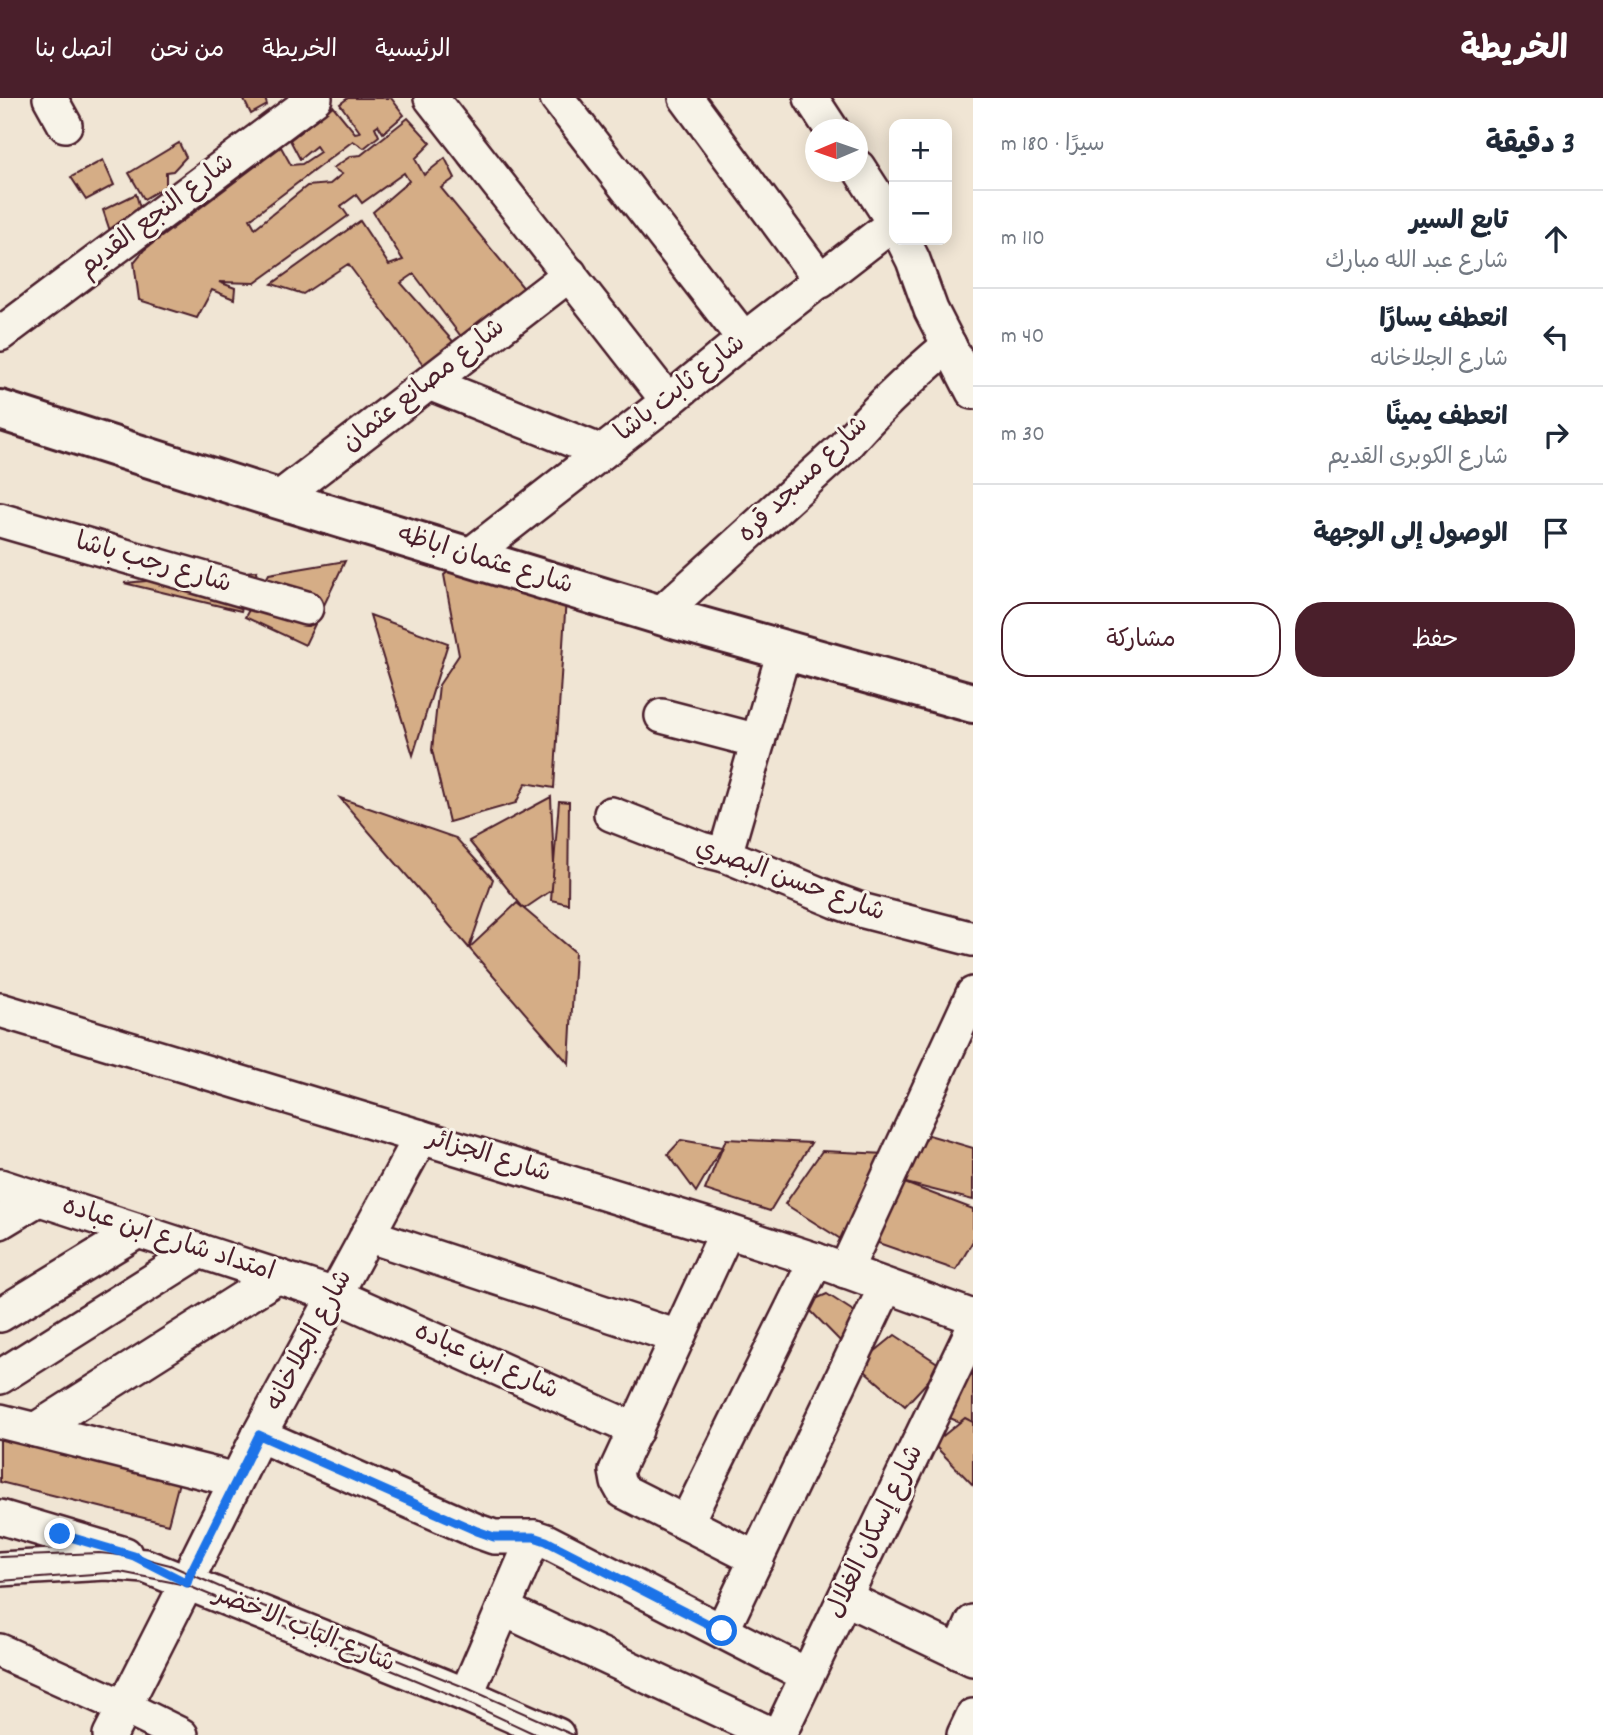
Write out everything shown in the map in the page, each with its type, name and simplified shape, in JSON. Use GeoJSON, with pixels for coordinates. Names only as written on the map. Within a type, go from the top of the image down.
{"type":"FeatureCollection","features":[{"type":"Feature","properties":{"kind":"main road","name":"شارع عثمان اباظه"},"geometry":{"type":"LineString","coordinates":[[0,410],[278,499],[659,615],[973,703]]}},
{"type":"Feature","properties":{"kind":"street","name":"شارع النجع القديم"},"geometry":{"type":"LineString","coordinates":[[0,334],[315,98]]}},
{"type":"Feature","properties":{"kind":"street"},"geometry":{"type":"LineString","coordinates":[[430,98],[668,401]]}},
{"type":"Feature","properties":{"kind":"street"},"geometry":{"type":"LineString","coordinates":[[557,98],[744,339]]}},
{"type":"Feature","properties":{"kind":"street"},"geometry":{"type":"LineString","coordinates":[[686,98],[821,281]]}},
{"type":"Feature","properties":{"kind":"street"},"geometry":{"type":"LineString","coordinates":[[811,98],[825,119]]}},
{"type":"Feature","properties":{"kind":"street"},"geometry":{"type":"LineString","coordinates":[[868,182],[889,215]]}},
{"type":"Feature","properties":{"kind":"street","name":"شارع ثابت باشا"},"geometry":{"type":"LineString","coordinates":[[469,556],[889,227]]}},
{"type":"Feature","properties":{"kind":"street"},"geometry":{"type":"LineString","coordinates":[[906,245],[948,345],[973,392]]}},
{"type":"Feature","properties":{"kind":"street","name":"شارع مصانع عثمان"},"geometry":{"type":"LineString","coordinates":[[278,499],[570,274]]}},
{"type":"Feature","properties":{"kind":"street","name":"شارع مسجد قره"},"geometry":{"type":"LineString","coordinates":[[659,615],[844,447],[885,401],[948,345]]}},
{"type":"Feature","properties":{"kind":"street"},"geometry":{"type":"LineString","coordinates":[[429,383],[602,452]]}},
{"type":"Feature","properties":{"kind":"street","name":"شارع رجب باشا"},"geometry":{"type":"LineString","coordinates":[[0,520],[306,608]]}},
{"type":"Feature","properties":{"kind":"street"},"geometry":{"type":"LineString","coordinates":[[725,855],[784,651]]}},
{"type":"Feature","properties":{"kind":"street"},"geometry":{"type":"LineString","coordinates":[[662,716],[758,741]]}},
{"type":"Feature","properties":{"kind":"street","name":"شارع حسن البصري"},"geometry":{"type":"LineString","coordinates":[[611,814],[701,849],[725,855],[864,911],[973,939]]}},
{"type":"Feature","properties":{"kind":"street"},"geometry":{"type":"LineString","coordinates":[[685,1523],[830,1266],[973,994]]}},
{"type":"Feature","properties":{"kind":"street","name":"شارع الجزائر"},"geometry":{"type":"LineString","coordinates":[[0,1010],[727,1231],[973,1317]]}},
{"type":"Feature","properties":{"kind":"street","name":"شارع الجلاخانه"},"geometry":{"type":"LineString","coordinates":[[117,1721],[259,1435],[421,1137]]}},
{"type":"Feature","properties":{"kind":"street","name":"امتداد شارع ابن عباده"},"geometry":{"type":"LineString","coordinates":[[0,1186],[335,1295]]}},
{"type":"Feature","properties":{"kind":"street"},"geometry":{"type":"LineString","coordinates":[[0,1222],[38,1199]]}},
{"type":"Feature","properties":{"kind":"street"},"geometry":{"type":"LineString","coordinates":[[0,1315],[138,1231]]}},
{"type":"Feature","properties":{"kind":"street"},"geometry":{"type":"LineString","coordinates":[[727,1231],[616,1471],[618,1482],[624,1491],[757,1559]]}},
{"type":"Feature","properties":{"kind":"street"},"geometry":{"type":"LineString","coordinates":[[367,1235],[678,1337]]}},
{"type":"Feature","properties":{"kind":"street"},"geometry":{"type":"LineString","coordinates":[[0,1377],[200,1251]]}},
{"type":"Feature","properties":{"kind":"street"},"geometry":{"type":"LineString","coordinates":[[35,1430],[278,1276]]}},
{"type":"Feature","properties":{"kind":"street"},"geometry":{"type":"LineString","coordinates":[[722,1631],[886,1286]]}},
{"type":"Feature","properties":{"kind":"street","name":"شارع ابن عباده"},"geometry":{"type":"LineString","coordinates":[[335,1295],[636,1430]]}},
{"type":"Feature","properties":{"kind":"street","name":"شارع إسكان الغلال"},"geometry":{"type":"LineString","coordinates":[[779,1735],[973,1329]]}},
{"type":"Feature","properties":{"kind":"street"},"geometry":{"type":"LineString","coordinates":[[0,1421],[236,1480]]}},
{"type":"Feature","properties":{"kind":"street"},"geometry":{"type":"LineString","coordinates":[[259,1435],[477,1531],[494,1537],[534,1537],[546,1541],[807,1675]]}},
{"type":"Feature","properties":{"kind":"street"},"geometry":{"type":"LineString","coordinates":[[0,1517],[134,1556],[187,1583]]}},
{"type":"Feature","properties":{"kind":"street"},"geometry":{"type":"LineString","coordinates":[[466,1695],[534,1537]]}},
{"type":"Feature","properties":{"kind":"street","name":"شارع الباب الاخضر"},"geometry":{"type":"LineString","coordinates":[[0,1569],[106,1563],[145,1566],[466,1695],[557,1735]]}},
{"type":"Feature","properties":{"kind":"street"},"geometry":{"type":"LineString","coordinates":[[845,1598],[966,1656],[973,1622]]}},
{"type":"Feature","properties":{"kind":"street"},"geometry":{"type":"LineString","coordinates":[[503,1609],[773,1735]]}},
{"type":"Feature","properties":{"kind":"street"},"geometry":{"type":"LineString","coordinates":[[0,1651],[117,1721],[181,1735]]}},
{"type":"Feature","properties":{"kind":"street"},"geometry":{"type":"LineString","coordinates":[[964,1735],[973,1716]]}},
{"type":"Feature","properties":{"kind":"building"},"geometry":{"type":"Polygon","coordinates":[[[243,98],[265,98],[267,105],[251,114],[243,98]]]}},
{"type":"Feature","properties":{"kind":"building"},"geometry":{"type":"Polygon","coordinates":[[[348,98],[391,98],[404,115],[383,133],[378,125],[375,127],[379,136],[364,148],[353,141],[250,219],[255,228],[307,186],[330,184],[342,174],[333,168],[351,156],[361,155],[408,118],[431,143],[415,159],[424,175],[445,158],[455,178],[441,188],[526,291],[466,343],[414,274],[401,283],[458,347],[425,367],[348,264],[303,294],[272,284],[360,221],[389,265],[403,260],[373,212],[409,181],[404,173],[362,203],[356,195],[341,206],[348,216],[255,283],[219,282],[235,288],[234,299],[212,290],[197,318],[139,300],[134,262],[144,250],[281,147],[291,165],[302,164],[320,152],[316,146],[300,159],[290,140],[333,106],[355,133],[360,132],[340,104],[348,98]]]}},
{"type":"Feature","properties":{"kind":"building"},"geometry":{"type":"Polygon","coordinates":[[[179,143],[186,157],[173,171],[166,172],[166,186],[144,199],[129,173],[179,143]]]}},
{"type":"Feature","properties":{"kind":"building"},"geometry":{"type":"Polygon","coordinates":[[[103,160],[114,185],[86,200],[71,177],[103,160]]]}},
{"type":"Feature","properties":{"kind":"building"},"geometry":{"type":"Polygon","coordinates":[[[136,194],[142,215],[110,231],[103,210],[136,194]]]}},
{"type":"Feature","properties":{"kind":"building"},"geometry":{"type":"Polygon","coordinates":[[[469,556],[566,597],[554,788],[526,783],[516,803],[449,822],[432,750],[439,685],[459,655],[444,575],[469,556]]]}},
{"type":"Feature","properties":{"kind":"building"},"geometry":{"type":"Polygon","coordinates":[[[345,561],[305,645],[245,617],[269,574],[345,561]]]}},
{"type":"Feature","properties":{"kind":"building"},"geometry":{"type":"Polygon","coordinates":[[[257,571],[241,611],[124,583],[257,571]]]}},
{"type":"Feature","properties":{"kind":"building"},"geometry":{"type":"Polygon","coordinates":[[[370,615],[448,643],[413,755],[370,615]]]}},
{"type":"Feature","properties":{"kind":"building"},"geometry":{"type":"Polygon","coordinates":[[[551,797],[555,888],[524,909],[469,841],[551,797]]]}},
{"type":"Feature","properties":{"kind":"building"},"geometry":{"type":"Polygon","coordinates":[[[340,798],[456,838],[493,879],[469,948],[340,798]]]}},
{"type":"Feature","properties":{"kind":"building"},"geometry":{"type":"Polygon","coordinates":[[[559,801],[569,802],[568,904],[551,900],[559,801]]]}},
{"type":"Feature","properties":{"kind":"building"},"geometry":{"type":"Polygon","coordinates":[[[517,903],[575,952],[569,1064],[469,948],[517,903]]]}},
{"type":"Feature","properties":{"kind":"building"},"geometry":{"type":"Polygon","coordinates":[[[922,1133],[973,1148],[973,1200],[902,1182],[922,1133]]]}},
{"type":"Feature","properties":{"kind":"building"},"geometry":{"type":"Polygon","coordinates":[[[726,1139],[811,1143],[770,1211],[705,1190],[726,1139]]]}},
{"type":"Feature","properties":{"kind":"building"},"geometry":{"type":"Polygon","coordinates":[[[681,1140],[722,1147],[696,1192],[668,1154],[681,1140]]]}},
{"type":"Feature","properties":{"kind":"building"},"geometry":{"type":"Polygon","coordinates":[[[822,1151],[886,1154],[847,1243],[785,1204],[822,1151]]]}},
{"type":"Feature","properties":{"kind":"building"},"geometry":{"type":"Polygon","coordinates":[[[902,1182],[973,1209],[973,1241],[956,1270],[861,1237],[902,1182]]]}},
{"type":"Feature","properties":{"kind":"building"},"geometry":{"type":"Polygon","coordinates":[[[827,1294],[864,1318],[843,1344],[804,1304],[827,1294]]]}},
{"type":"Feature","properties":{"kind":"building"},"geometry":{"type":"Polygon","coordinates":[[[895,1335],[942,1366],[905,1406],[858,1365],[895,1335]]]}},
{"type":"Feature","properties":{"kind":"building"},"geometry":{"type":"Polygon","coordinates":[[[973,1367],[973,1428],[943,1415],[973,1367]]]}},
{"type":"Feature","properties":{"kind":"building"},"geometry":{"type":"Polygon","coordinates":[[[965,1418],[973,1422],[973,1485],[933,1444],[965,1418]]]}},
{"type":"Feature","properties":{"kind":"building"},"geometry":{"type":"Polygon","coordinates":[[[0,1438],[179,1482],[168,1524],[0,1482],[0,1438]]]}},
{"type":"Feature","properties":{"kind":"tram line"},"geometry":{"type":"LineString","coordinates":[[0,1557],[99,1553],[134,1556],[170,1565],[573,1735]]}},
{"type":"Feature","properties":{"kind":"tram line"},"geometry":{"type":"LineString","coordinates":[[0,1581],[120,1572],[186,1585],[449,1694],[537,1735]]}},
{"type":"Feature","properties":{"kind":"route"},"geometry":{"type":"LineString","coordinates":[[60,1534],[134,1556],[187,1583],[259,1435],[477,1531],[494,1537],[534,1537],[546,1541],[722,1631]]}}]}
